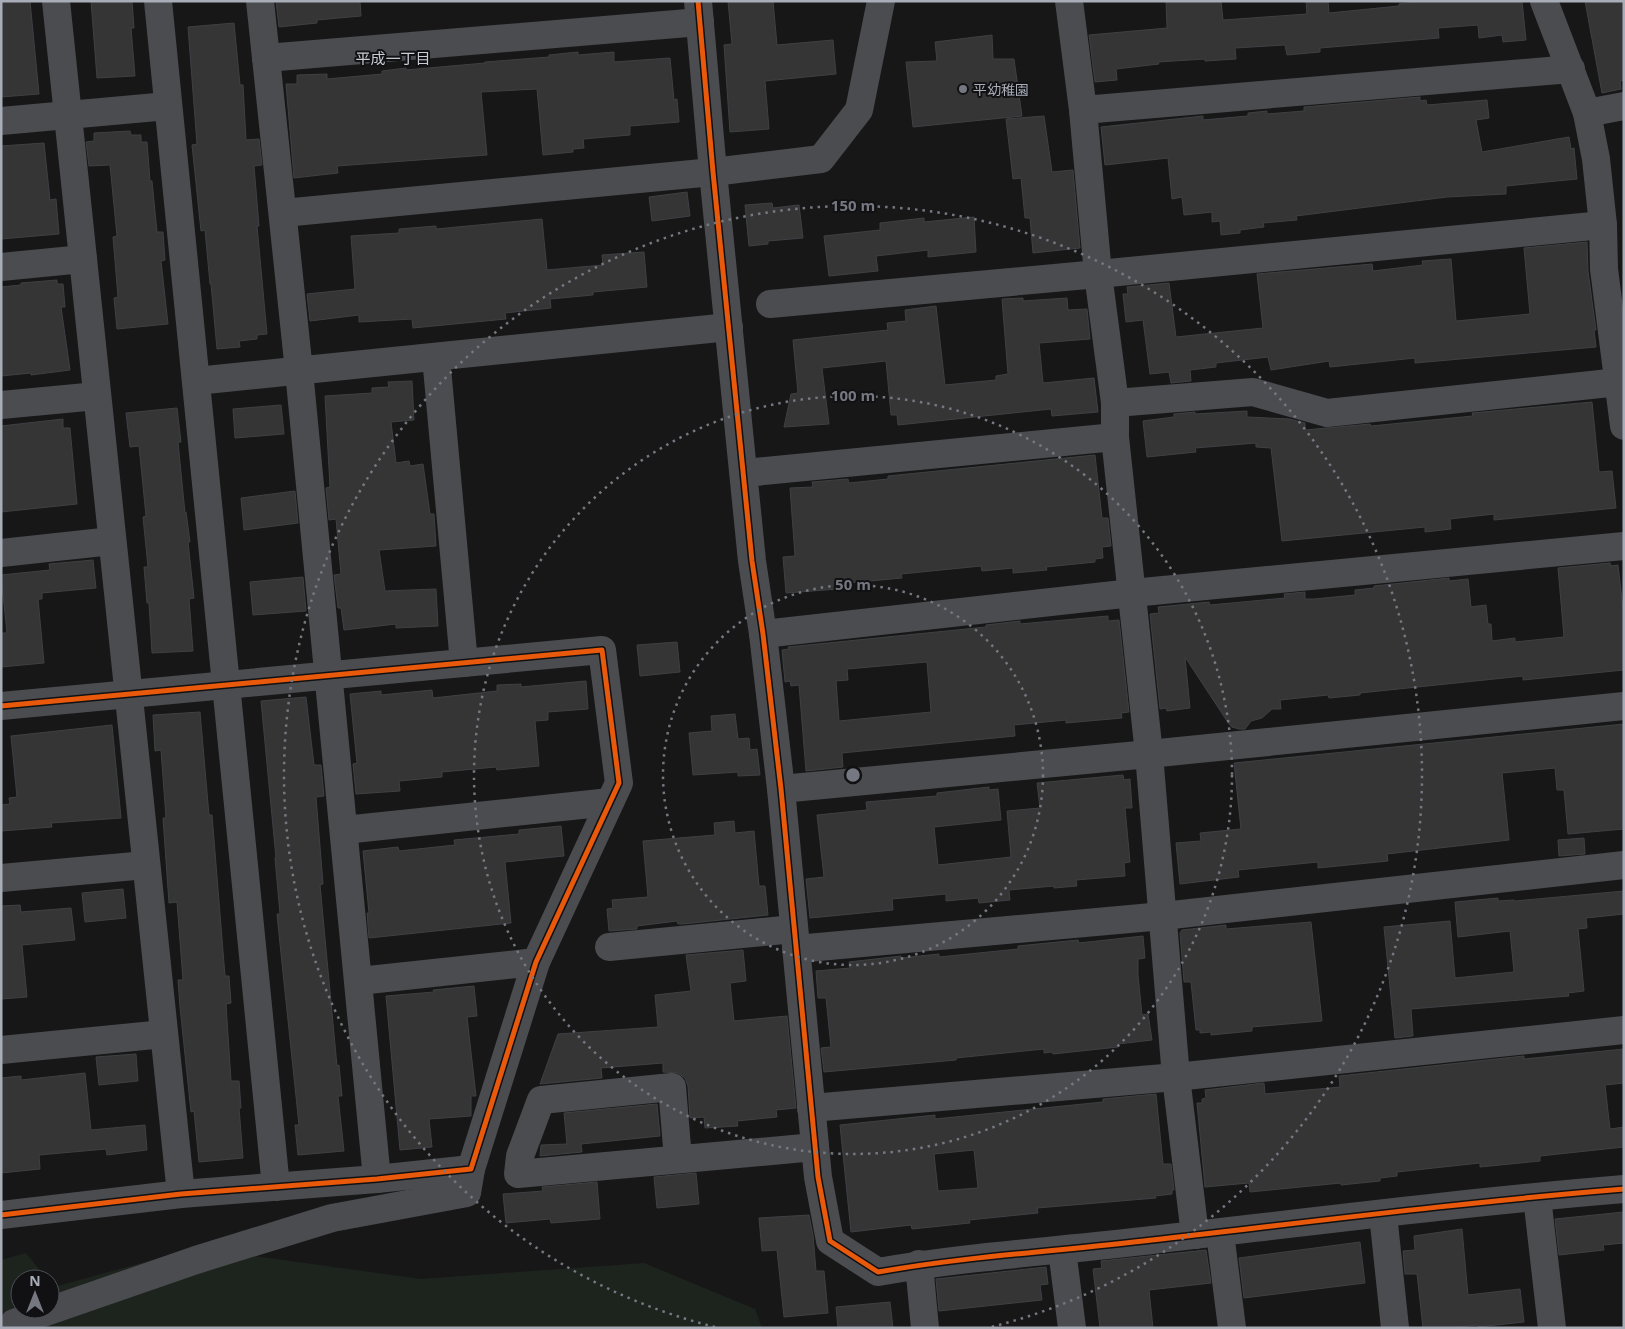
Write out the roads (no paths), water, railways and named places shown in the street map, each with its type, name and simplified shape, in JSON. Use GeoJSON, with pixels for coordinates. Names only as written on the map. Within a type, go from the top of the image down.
{"type":"FeatureCollection","features":[{"type":"Feature","properties":{"kind":"street"},"geometry":{"type":"LineString","coordinates":[[56,1],[181,1194]]}},
{"type":"Feature","properties":{"kind":"street"},"geometry":{"type":"LineString","coordinates":[[158,1],[276,1187]]}},
{"type":"Feature","properties":{"kind":"street"},"geometry":{"type":"LineString","coordinates":[[260,1],[299,371],[377,1179]]}},
{"type":"Feature","properties":{"kind":"street"},"geometry":{"type":"LineString","coordinates":[[283,213],[713,172],[821,159],[859,110],[881,1]]}},
{"type":"Feature","properties":{"kind":"street"},"geometry":{"type":"LineString","coordinates":[[1069,1],[1083,110],[1098,274],[1115,404],[1115,437],[1150,754],[1176,1077],[1208,1234],[1232,1328]]}},
{"type":"Feature","properties":{"kind":"street"},"geometry":{"type":"LineString","coordinates":[[1544,1],[1587,113],[1596,159],[1603,225],[1614,268],[1619,382],[1624,426]]}},
{"type":"Feature","properties":{"kind":"street"},"geometry":{"type":"LineString","coordinates":[[266,58],[699,12],[752,561],[763,634],[781,789],[818,1177],[830,1241],[878,1272],[919,1264],[1537,1197],[1624,1190]]}},
{"type":"Feature","properties":{"kind":"street"},"geometry":{"type":"LineString","coordinates":[[1083,110],[1571,69]]}},
{"type":"Feature","properties":{"kind":"street"},"geometry":{"type":"LineString","coordinates":[[1,121],[168,106]]}},
{"type":"Feature","properties":{"kind":"street"},"geometry":{"type":"LineString","coordinates":[[1587,113],[1624,106]]}},
{"type":"Feature","properties":{"kind":"street"},"geometry":{"type":"LineString","coordinates":[[770,304],[1603,225]]}},
{"type":"Feature","properties":{"kind":"street"},"geometry":{"type":"LineString","coordinates":[[1,267],[83,259]]}},
{"type":"Feature","properties":{"kind":"street"},"geometry":{"type":"LineString","coordinates":[[196,381],[729,327]]}},
{"type":"Feature","properties":{"kind":"street"},"geometry":{"type":"LineString","coordinates":[[436,357],[464,663]]}},
{"type":"Feature","properties":{"kind":"street"},"geometry":{"type":"LineString","coordinates":[[1115,404],[1253,392],[1327,413],[1619,382]]}},
{"type":"Feature","properties":{"kind":"street"},"geometry":{"type":"LineString","coordinates":[[1,405],[97,396]]}},
{"type":"Feature","properties":{"kind":"street"},"geometry":{"type":"LineString","coordinates":[[744,473],[1115,437]]}},
{"type":"Feature","properties":{"kind":"street"},"geometry":{"type":"LineString","coordinates":[[1,553],[112,542]]}},
{"type":"Feature","properties":{"kind":"street"},"geometry":{"type":"LineString","coordinates":[[763,634],[1132,593],[1624,546]]}},
{"type":"Feature","properties":{"kind":"street"},"geometry":{"type":"LineString","coordinates":[[1,706],[602,650],[619,783],[536,962],[471,1169],[468,1193],[332,1218],[196,1260],[108,1290],[14,1323],[12,1328]]}},
{"type":"Feature","properties":{"kind":"street"},"geometry":{"type":"LineString","coordinates":[[781,789],[1624,706]]}},
{"type":"Feature","properties":{"kind":"street"},"geometry":{"type":"LineString","coordinates":[[344,830],[610,802]]}},
{"type":"Feature","properties":{"kind":"street"},"geometry":{"type":"LineString","coordinates":[[1,878],[146,865]]}},
{"type":"Feature","properties":{"kind":"street"},"geometry":{"type":"LineString","coordinates":[[609,947],[795,939],[1163,916],[1624,865]]}},
{"type":"Feature","properties":{"kind":"street"},"geometry":{"type":"LineString","coordinates":[[358,981],[536,962]]}},
{"type":"Feature","properties":{"kind":"street"},"geometry":{"type":"LineString","coordinates":[[811,1108],[1176,1077],[1624,1030]]}},
{"type":"Feature","properties":{"kind":"street"},"geometry":{"type":"LineString","coordinates":[[1,1050],[164,1034]]}},
{"type":"Feature","properties":{"kind":"street"},"geometry":{"type":"LineString","coordinates":[[678,1159],[672,1087],[541,1100],[520,1156],[518,1174],[574,1169],[815,1146]]}},
{"type":"Feature","properties":{"kind":"street"},"geometry":{"type":"LineString","coordinates":[[1,1215],[181,1194],[377,1179],[471,1169]]}},
{"type":"Feature","properties":{"kind":"street"},"geometry":{"type":"LineString","coordinates":[[1537,1197],[1552,1328]]}},
{"type":"Feature","properties":{"kind":"street"},"geometry":{"type":"LineString","coordinates":[[1383,1214],[1395,1328]]}},
{"type":"Feature","properties":{"kind":"street"},"geometry":{"type":"LineString","coordinates":[[1062,1250],[1072,1328]]}},
{"type":"Feature","properties":{"kind":"street"},"geometry":{"type":"LineString","coordinates":[[919,1264],[925,1328]]}},
{"type":"Feature","properties":{"kind":"place","name":"平幼稚園"},"geometry":{"type":"Point","coordinates":[963,89]}},
{"type":"Feature","properties":{"kind":"district","name":"平成一丁目"},"geometry":{"type":"Point","coordinates":[393,58]}}]}
